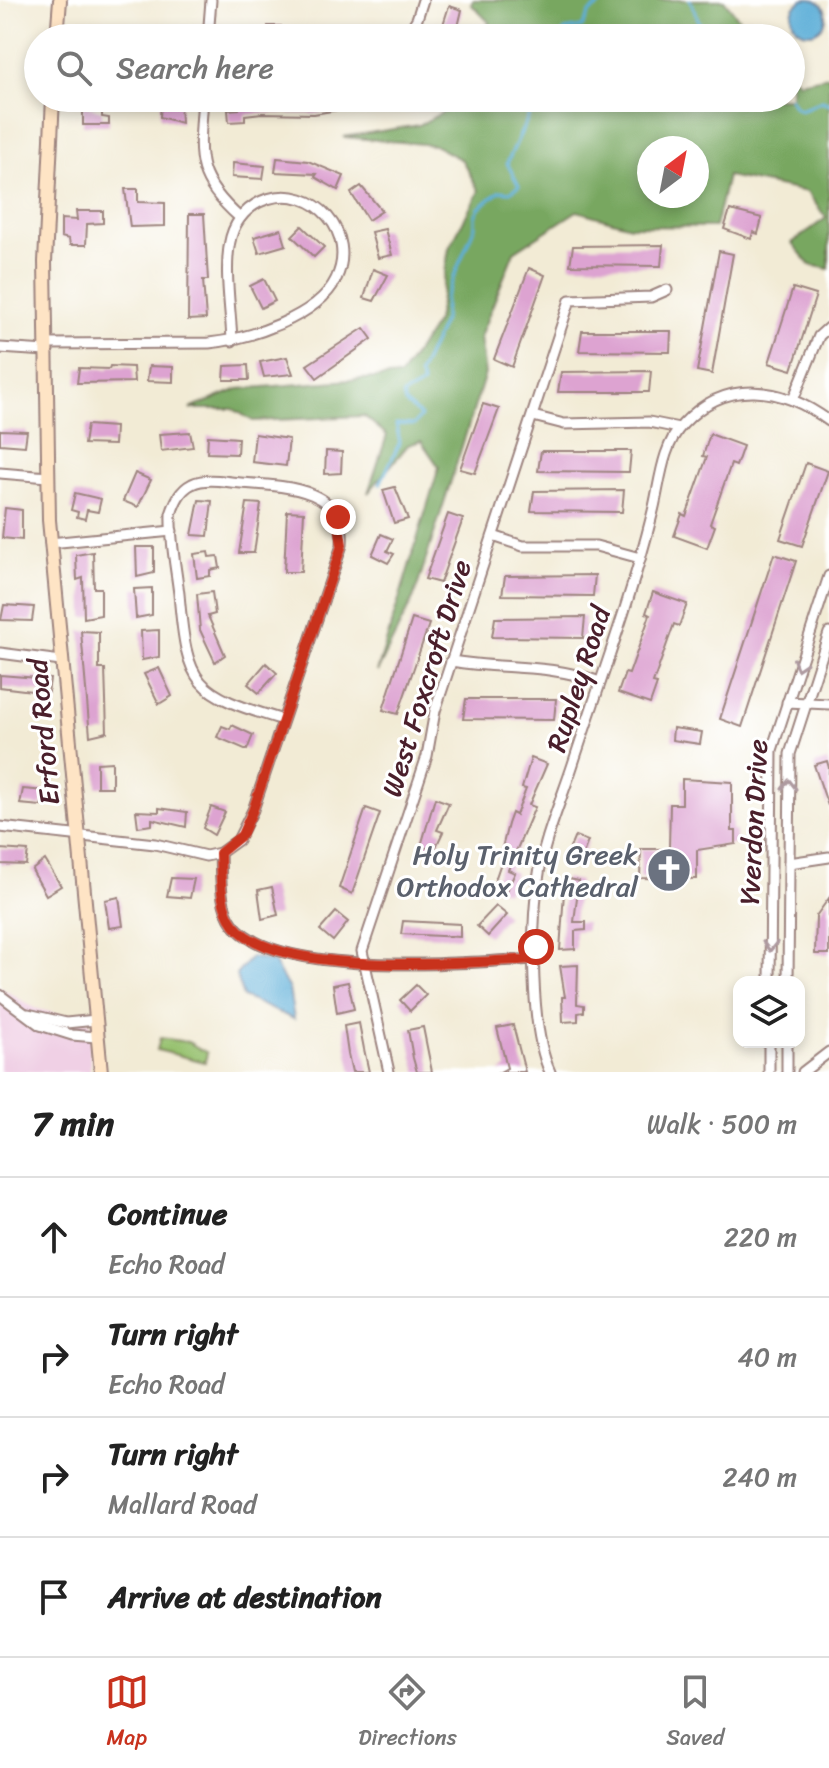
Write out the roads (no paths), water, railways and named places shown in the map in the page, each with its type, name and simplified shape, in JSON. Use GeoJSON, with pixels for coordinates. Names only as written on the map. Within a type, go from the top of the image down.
{"type":"FeatureCollection","features":[{"type":"Feature","properties":{"kind":"street"},"geometry":{"type":"LineString","coordinates":[[58,24],[60,0]]}},
{"type":"Feature","properties":{"kind":"street"},"geometry":{"type":"LineString","coordinates":[[209,24],[211,0]]}},
{"type":"Feature","properties":{"kind":"street"},"geometry":{"type":"LineString","coordinates":[[414,24],[423,0]]}},
{"type":"Feature","properties":{"kind":"street","name":"Erford Road"},"geometry":{"type":"LineString","coordinates":[[52,112],[46,193],[50,543],[101,1072]]}},
{"type":"Feature","properties":{"kind":"street"},"geometry":{"type":"LineString","coordinates":[[202,112],[200,167],[213,193],[240,218]]}},
{"type":"Feature","properties":{"kind":"street"},"geometry":{"type":"LineString","coordinates":[[0,348],[232,341],[269,328],[318,301],[337,278],[342,256],[340,238],[330,218],[305,200],[274,197],[254,205],[240,218],[230,245],[232,341]]}},
{"type":"Feature","properties":{"kind":"street","name":"West Foxcroft Drive"},"geometry":{"type":"LineString","coordinates":[[389,1072],[362,951],[427,756],[435,711],[570,300],[655,297],[667,290]]}},
{"type":"Feature","properties":{"kind":"street"},"geometry":{"type":"LineString","coordinates":[[829,327],[819,336],[793,400],[829,421]]}},
{"type":"Feature","properties":{"kind":"street","name":"Rupley Road"},"geometry":{"type":"LineString","coordinates":[[550,1072],[538,1037],[536,903],[541,862],[640,558],[667,453],[679,428],[701,407],[727,395],[763,390],[793,400]]}},
{"type":"Feature","properties":{"kind":"street"},"geometry":{"type":"LineString","coordinates":[[811,408],[829,410]]}},
{"type":"Feature","properties":{"kind":"street"},"geometry":{"type":"LineString","coordinates":[[533,416],[564,424],[649,422],[679,428]]}},
{"type":"Feature","properties":{"kind":"street"},"geometry":{"type":"LineString","coordinates":[[0,473],[48,477]]}},
{"type":"Feature","properties":{"kind":"street"},"geometry":{"type":"LineString","coordinates":[[0,827],[77,838],[155,844],[194,855],[220,853],[238,840],[249,821],[342,545],[338,517],[327,502],[307,491],[208,480],[189,486],[178,496],[171,514],[184,651],[191,672],[216,696],[283,720]]}},
{"type":"Feature","properties":{"kind":"street"},"geometry":{"type":"LineString","coordinates":[[50,543],[172,531]]}},
{"type":"Feature","properties":{"kind":"street"},"geometry":{"type":"LineString","coordinates":[[493,536],[523,546],[596,546],[640,558]]}},
{"type":"Feature","properties":{"kind":"street","name":"Yverdon Drive"},"geometry":{"type":"LineString","coordinates":[[770,976],[772,750],[829,576]]}},
{"type":"Feature","properties":{"kind":"street","name":"Yverdon Drive"},"geometry":{"type":"LineString","coordinates":[[788,976],[790,754],[829,633]]}},
{"type":"Feature","properties":{"kind":"street"},"geometry":{"type":"LineString","coordinates":[[0,653],[61,661]]}},
{"type":"Feature","properties":{"kind":"street"},"geometry":{"type":"LineString","coordinates":[[451,661],[548,667],[600,682]]}},
{"type":"Feature","properties":{"kind":"street"},"geometry":{"type":"LineString","coordinates":[[787,702],[829,704]]}},
{"type":"Feature","properties":{"kind":"street"},"geometry":{"type":"LineString","coordinates":[[220,853],[225,907],[235,927],[244,935],[287,953],[365,963],[536,959]]}},
{"type":"Feature","properties":{"kind":"street"},"geometry":{"type":"LineString","coordinates":[[789,863],[829,857]]}},
{"type":"Feature","properties":{"kind":"street"},"geometry":{"type":"LineString","coordinates":[[0,995],[40,1025],[57,1032],[96,1037]]}},
{"type":"Feature","properties":{"kind":"street"},"geometry":{"type":"LineString","coordinates":[[28,1014],[66,1023],[96,1020]]}},
{"type":"Feature","properties":{"kind":"street"},"geometry":{"type":"LineString","coordinates":[[769,1048],[770,1071]]}},
{"type":"Feature","properties":{"kind":"street"},"geometry":{"type":"LineString","coordinates":[[787,1048],[787,1072]]}},
{"type":"Feature","properties":{"kind":"street"},"geometry":{"type":"LineString","coordinates":[[803,1072],[829,1052]]}},
{"type":"Feature","properties":{"kind":"water"},"geometry":{"type":"Polygon","coordinates":[[[809,-1],[821,4],[826,16],[821,28],[809,33],[805,32],[805,24],[795,24],[792,16],[797,4],[809,-1]]]}},
{"type":"Feature","properties":{"kind":"water"},"geometry":{"type":"Polygon","coordinates":[[[251,957],[273,962],[289,989],[294,1019],[243,997],[236,975],[251,957]]]}},
{"type":"Feature","properties":{"kind":"waterway"},"geometry":{"type":"LineString","coordinates":[[584,24],[590,12],[608,0]]}},
{"type":"Feature","properties":{"kind":"waterway"},"geometry":{"type":"LineString","coordinates":[[690,0],[700,24]]}},
{"type":"Feature","properties":{"kind":"waterway"},"geometry":{"type":"LineString","coordinates":[[805,108],[822,101],[829,104]]}},
{"type":"Feature","properties":{"kind":"waterway"},"geometry":{"type":"LineString","coordinates":[[380,484],[400,442],[396,424],[414,425],[421,416],[405,403],[403,395],[423,384],[419,374],[444,320],[445,298],[475,226],[475,216],[479,208],[500,191],[510,192],[519,186],[507,163],[531,112]]}},
{"type":"Feature","properties":{"kind":"place","name":"Holy Trinity Greek Orthodox Cathedral"},"geometry":{"type":"Point","coordinates":[669,870]}}]}
